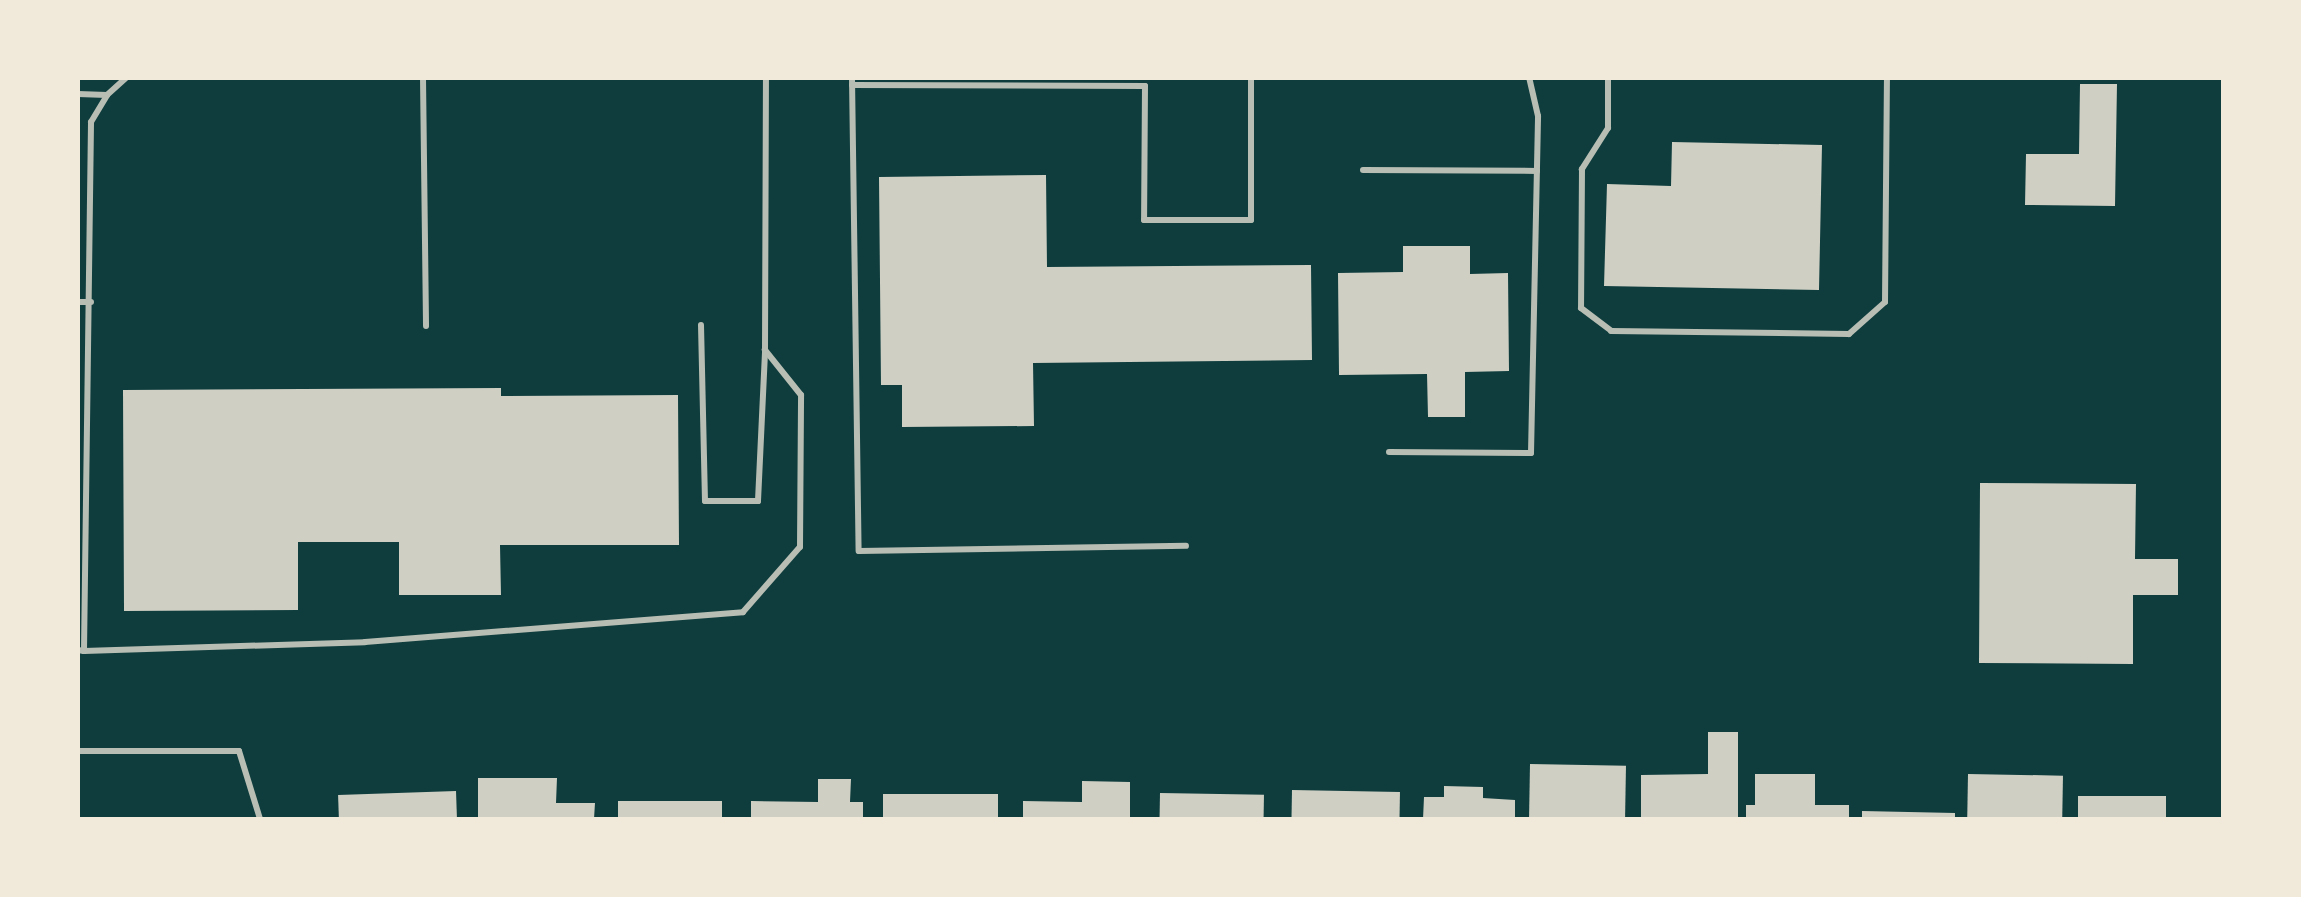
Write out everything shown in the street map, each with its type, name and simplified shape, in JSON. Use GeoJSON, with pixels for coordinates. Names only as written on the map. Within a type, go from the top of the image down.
{"type":"FeatureCollection","features":[{"type":"Feature","properties":{"kind":"lane"},"geometry":{"type":"LineString","coordinates":[[126,78],[107,95],[91,122],[91,302],[81,651],[365,642],[743,612],[800,547],[801,395],[765,350]]}},
{"type":"Feature","properties":{"kind":"lane"},"geometry":{"type":"LineString","coordinates":[[423,78],[426,326]]}},
{"type":"Feature","properties":{"kind":"lane"},"geometry":{"type":"LineString","coordinates":[[701,325],[705,501],[758,501],[765,350],[766,78]]}},
{"type":"Feature","properties":{"kind":"lane"},"geometry":{"type":"LineString","coordinates":[[1186,546],[859,551],[852,82],[1145,86],[1144,220],[1251,220],[1251,78]]}},
{"type":"Feature","properties":{"kind":"lane"},"geometry":{"type":"LineString","coordinates":[[1389,452],[1531,453],[1538,116],[1529,78]]}},
{"type":"Feature","properties":{"kind":"lane"},"geometry":{"type":"LineString","coordinates":[[1608,78],[1608,128],[1582,169],[1581,308],[1611,331],[1849,334],[1885,302],[1887,78]]}},
{"type":"Feature","properties":{"kind":"lane"},"geometry":{"type":"LineString","coordinates":[[78,94],[107,95]]}},
{"type":"Feature","properties":{"kind":"lane"},"geometry":{"type":"LineString","coordinates":[[1363,170],[1537,171]]}},
{"type":"Feature","properties":{"kind":"lane"},"geometry":{"type":"LineString","coordinates":[[78,302],[91,302]]}},
{"type":"Feature","properties":{"kind":"lane"},"geometry":{"type":"LineString","coordinates":[[78,751],[239,751],[260,819]]}},
{"type":"Feature","properties":{"kind":"building"},"geometry":{"type":"Polygon","coordinates":[[[2080,84],[2117,84],[2115,206],[2025,205],[2026,154],[2079,154],[2080,84]]]}},
{"type":"Feature","properties":{"kind":"building"},"geometry":{"type":"Polygon","coordinates":[[[1672,142],[1822,145],[1819,290],[1604,286],[1607,184],[1671,186],[1672,142]]]}},
{"type":"Feature","properties":{"kind":"building"},"geometry":{"type":"Polygon","coordinates":[[[1046,175],[1047,267],[1311,265],[1312,360],[1033,363],[1034,426],[902,427],[902,385],[881,385],[879,177],[1046,175]]]}},
{"type":"Feature","properties":{"kind":"building"},"geometry":{"type":"Polygon","coordinates":[[[1403,246],[1470,246],[1470,274],[1508,273],[1509,371],[1465,372],[1465,417],[1428,417],[1427,374],[1339,375],[1338,273],[1403,272],[1403,246]]]}},
{"type":"Feature","properties":{"kind":"building"},"geometry":{"type":"Polygon","coordinates":[[[501,388],[501,396],[678,395],[679,545],[500,545],[501,595],[399,595],[399,542],[298,542],[298,610],[124,611],[123,390],[501,388]]]}},
{"type":"Feature","properties":{"kind":"building"},"geometry":{"type":"Polygon","coordinates":[[[1980,483],[2136,484],[2135,559],[2178,559],[2178,595],[2133,595],[2133,664],[1979,663],[1980,483]]]}},
{"type":"Feature","properties":{"kind":"building"},"geometry":{"type":"Polygon","coordinates":[[[1708,732],[1738,732],[1738,819],[1641,819],[1641,775],[1708,774],[1708,732]]]}},
{"type":"Feature","properties":{"kind":"building"},"geometry":{"type":"Polygon","coordinates":[[[1530,764],[1626,766],[1625,819],[1529,819],[1530,764]]]}},
{"type":"Feature","properties":{"kind":"building"},"geometry":{"type":"Polygon","coordinates":[[[1755,774],[1815,774],[1815,805],[1849,805],[1849,819],[1746,819],[1746,805],[1755,805],[1755,774]]]}},
{"type":"Feature","properties":{"kind":"building"},"geometry":{"type":"Polygon","coordinates":[[[1968,774],[2063,776],[2062,819],[1967,819],[1968,774]]]}},
{"type":"Feature","properties":{"kind":"building"},"geometry":{"type":"Polygon","coordinates":[[[478,778],[557,778],[556,803],[595,803],[594,819],[478,819],[478,778]]]}},
{"type":"Feature","properties":{"kind":"building"},"geometry":{"type":"Polygon","coordinates":[[[818,779],[851,779],[850,802],[863,802],[863,819],[751,819],[751,801],[818,802],[818,779]]]}},
{"type":"Feature","properties":{"kind":"building"},"geometry":{"type":"Polygon","coordinates":[[[1082,781],[1130,782],[1130,819],[1023,819],[1023,801],[1082,802],[1082,781]]]}},
{"type":"Feature","properties":{"kind":"building"},"geometry":{"type":"Polygon","coordinates":[[[1444,786],[1483,787],[1483,798],[1515,800],[1515,819],[1423,819],[1424,797],[1444,797],[1444,786]]]}},
{"type":"Feature","properties":{"kind":"building"},"geometry":{"type":"Polygon","coordinates":[[[1292,790],[1400,792],[1400,819],[1291,819],[1292,790]]]}},
{"type":"Feature","properties":{"kind":"building"},"geometry":{"type":"Polygon","coordinates":[[[456,791],[457,819],[339,819],[338,795],[456,791]]]}},
{"type":"Feature","properties":{"kind":"building"},"geometry":{"type":"Polygon","coordinates":[[[1160,793],[1264,795],[1264,819],[1160,819],[1160,793]]]}},
{"type":"Feature","properties":{"kind":"building"},"geometry":{"type":"Polygon","coordinates":[[[883,794],[998,794],[998,819],[883,819],[883,794]]]}},
{"type":"Feature","properties":{"kind":"building"},"geometry":{"type":"Polygon","coordinates":[[[2078,796],[2166,796],[2166,819],[2078,819],[2078,796]]]}},
{"type":"Feature","properties":{"kind":"building"},"geometry":{"type":"Polygon","coordinates":[[[618,801],[722,801],[722,819],[618,819],[618,801]]]}},
{"type":"Feature","properties":{"kind":"building"},"geometry":{"type":"Polygon","coordinates":[[[1862,811],[1955,813],[1955,819],[1862,819],[1862,811]]]}}]}
